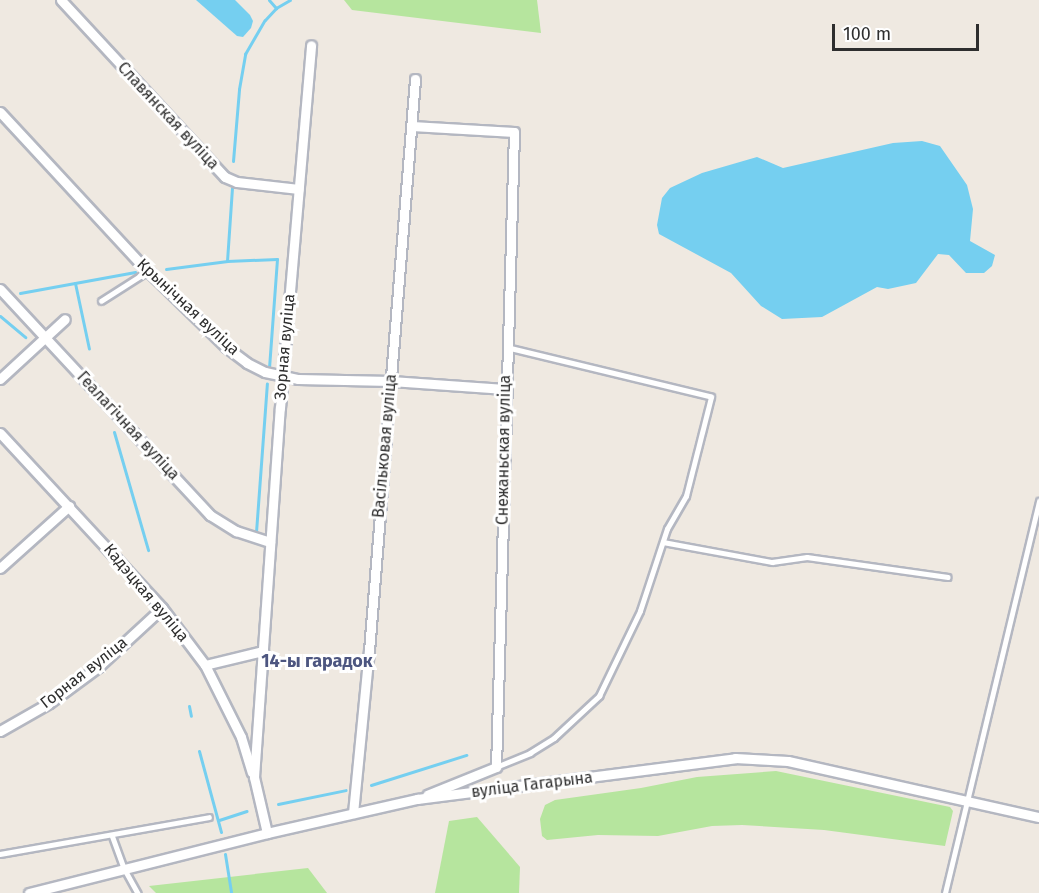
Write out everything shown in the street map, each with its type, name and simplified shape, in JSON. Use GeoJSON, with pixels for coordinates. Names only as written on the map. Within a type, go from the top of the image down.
{"type":"FeatureCollection","features":[{"type":"Feature","properties":{"kind":"street","name":"Славянская вуліца"},"geometry":{"type":"LineString","coordinates":[[61,0],[225,177],[237,182],[298,189]]}},
{"type":"Feature","properties":{"kind":"street","name":"Зорная вуліца"},"geometry":{"type":"LineString","coordinates":[[267,832],[254,777],[283,375],[311,45]]}},
{"type":"Feature","properties":{"kind":"street","name":"Васільковая вуліца"},"geometry":{"type":"LineString","coordinates":[[353,813],[415,79]]}},
{"type":"Feature","properties":{"kind":"street","name":"Крынічная вуліца"},"geometry":{"type":"LineString","coordinates":[[0,112],[148,271],[226,347],[265,372],[298,379],[391,381],[506,389]]}},
{"type":"Feature","properties":{"kind":"street","name":"Снежаньская вуліца"},"geometry":{"type":"LineString","coordinates":[[412,126],[514,132],[495,767]]}},
{"type":"Feature","properties":{"kind":"street","name":"Геалагічная вуліца"},"geometry":{"type":"LineString","coordinates":[[0,289],[210,515],[236,531],[270,542]]}},
{"type":"Feature","properties":{"kind":"street"},"geometry":{"type":"LineString","coordinates":[[0,379],[65,319]]}},
{"type":"Feature","properties":{"kind":"street","name":"Кадэцкая вуліца"},"geometry":{"type":"LineString","coordinates":[[0,434],[162,608],[205,665],[241,737],[254,777]]}},
{"type":"Feature","properties":{"kind":"street"},"geometry":{"type":"LineString","coordinates":[[0,568],[69,506]]}},
{"type":"Feature","properties":{"kind":"street","name":"Горная вуліца"},"geometry":{"type":"LineString","coordinates":[[0,731],[49,703],[98,667],[162,608]]}},
{"type":"Feature","properties":{"kind":"street"},"geometry":{"type":"LineString","coordinates":[[205,665],[263,651]]}},
{"type":"Feature","properties":{"kind":"street","name":"вуліца Гагарына"},"geometry":{"type":"LineString","coordinates":[[28,893],[267,832],[417,799],[580,780],[709,760],[760,757],[788,760],[1039,817]]}},
{"type":"Feature","properties":{"kind":"street"},"geometry":{"type":"LineString","coordinates":[[417,799],[495,767]]}},
{"type":"Feature","properties":{"kind":"lane"},"geometry":{"type":"LineString","coordinates":[[101,301],[148,271]]}},
{"type":"Feature","properties":{"kind":"lane"},"geometry":{"type":"LineString","coordinates":[[495,767],[530,753],[554,738],[599,696],[640,610],[663,542],[686,496],[711,397],[506,347]]}},
{"type":"Feature","properties":{"kind":"lane"},"geometry":{"type":"LineString","coordinates":[[945,893],[1039,501]]}},
{"type":"Feature","properties":{"kind":"lane"},"geometry":{"type":"LineString","coordinates":[[663,542],[772,562],[807,557],[948,577]]}},
{"type":"Feature","properties":{"kind":"lane"},"geometry":{"type":"LineString","coordinates":[[0,854],[209,817]]}},
{"type":"Feature","properties":{"kind":"lane"},"geometry":{"type":"LineString","coordinates":[[112,835],[124,868],[138,893]]}},
{"type":"Feature","properties":{"kind":"green space"},"geometry":{"type":"Polygon","coordinates":[[[344,0],[537,0],[541,33],[352,10],[344,0]]]}},
{"type":"Feature","properties":{"kind":"green space"},"geometry":{"type":"Polygon","coordinates":[[[776,771],[950,807],[953,811],[945,846],[824,830],[742,825],[712,826],[658,836],[598,835],[547,840],[542,836],[540,819],[545,805],[555,800],[641,788],[697,777],[776,771]]]}},
{"type":"Feature","properties":{"kind":"green space"},"geometry":{"type":"Polygon","coordinates":[[[477,817],[520,867],[519,893],[435,893],[449,821],[477,817]]]}},
{"type":"Feature","properties":{"kind":"green space"},"geometry":{"type":"Polygon","coordinates":[[[308,868],[327,893],[156,893],[149,886],[308,868]]]}},
{"type":"Feature","properties":{"kind":"water"},"geometry":{"type":"Polygon","coordinates":[[[196,0],[235,0],[250,15],[253,21],[251,28],[243,37],[237,36],[196,0]]]}},
{"type":"Feature","properties":{"kind":"water"},"geometry":{"type":"Polygon","coordinates":[[[922,141],[940,146],[967,185],[973,209],[970,241],[995,255],[992,266],[984,273],[966,273],[949,255],[938,254],[916,283],[888,289],[877,287],[822,317],[782,319],[761,306],[731,273],[659,234],[657,225],[662,198],[670,188],[702,173],[757,157],[783,168],[893,143],[922,141]]]}},
{"type":"Feature","properties":{"kind":"waterway"},"geometry":{"type":"LineString","coordinates":[[269,0],[276,8]]}},
{"type":"Feature","properties":{"kind":"waterway"},"geometry":{"type":"LineString","coordinates":[[233,161],[239,89],[245,54],[265,20],[276,8],[290,0]]}},
{"type":"Feature","properties":{"kind":"waterway"},"geometry":{"type":"LineString","coordinates":[[227,261],[232,188]]}},
{"type":"Feature","properties":{"kind":"waterway"},"geometry":{"type":"LineString","coordinates":[[166,269],[227,261],[277,259],[269,367]]}},
{"type":"Feature","properties":{"kind":"waterway"},"geometry":{"type":"LineString","coordinates":[[20,293],[135,272]]}},
{"type":"Feature","properties":{"kind":"waterway"},"geometry":{"type":"LineString","coordinates":[[75,283],[89,349]]}},
{"type":"Feature","properties":{"kind":"waterway"},"geometry":{"type":"LineString","coordinates":[[0,316],[25,337]]}},
{"type":"Feature","properties":{"kind":"waterway"},"geometry":{"type":"LineString","coordinates":[[256,532],[267,383]]}},
{"type":"Feature","properties":{"kind":"waterway"},"geometry":{"type":"LineString","coordinates":[[114,432],[148,550]]}},
{"type":"Feature","properties":{"kind":"waterway"},"geometry":{"type":"LineString","coordinates":[[189,706],[191,716]]}},
{"type":"Feature","properties":{"kind":"waterway"},"geometry":{"type":"LineString","coordinates":[[199,751],[221,832]]}},
{"type":"Feature","properties":{"kind":"waterway"},"geometry":{"type":"LineString","coordinates":[[371,785],[466,755]]}},
{"type":"Feature","properties":{"kind":"waterway"},"geometry":{"type":"LineString","coordinates":[[278,804],[346,790]]}},
{"type":"Feature","properties":{"kind":"waterway"},"geometry":{"type":"LineString","coordinates":[[219,820],[247,811]]}},
{"type":"Feature","properties":{"kind":"waterway"},"geometry":{"type":"LineString","coordinates":[[225,854],[231,893]]}},
{"type":"Feature","properties":{"kind":"district","name":"14-ы гарадок"},"geometry":{"type":"Point","coordinates":[317,661]}}]}
